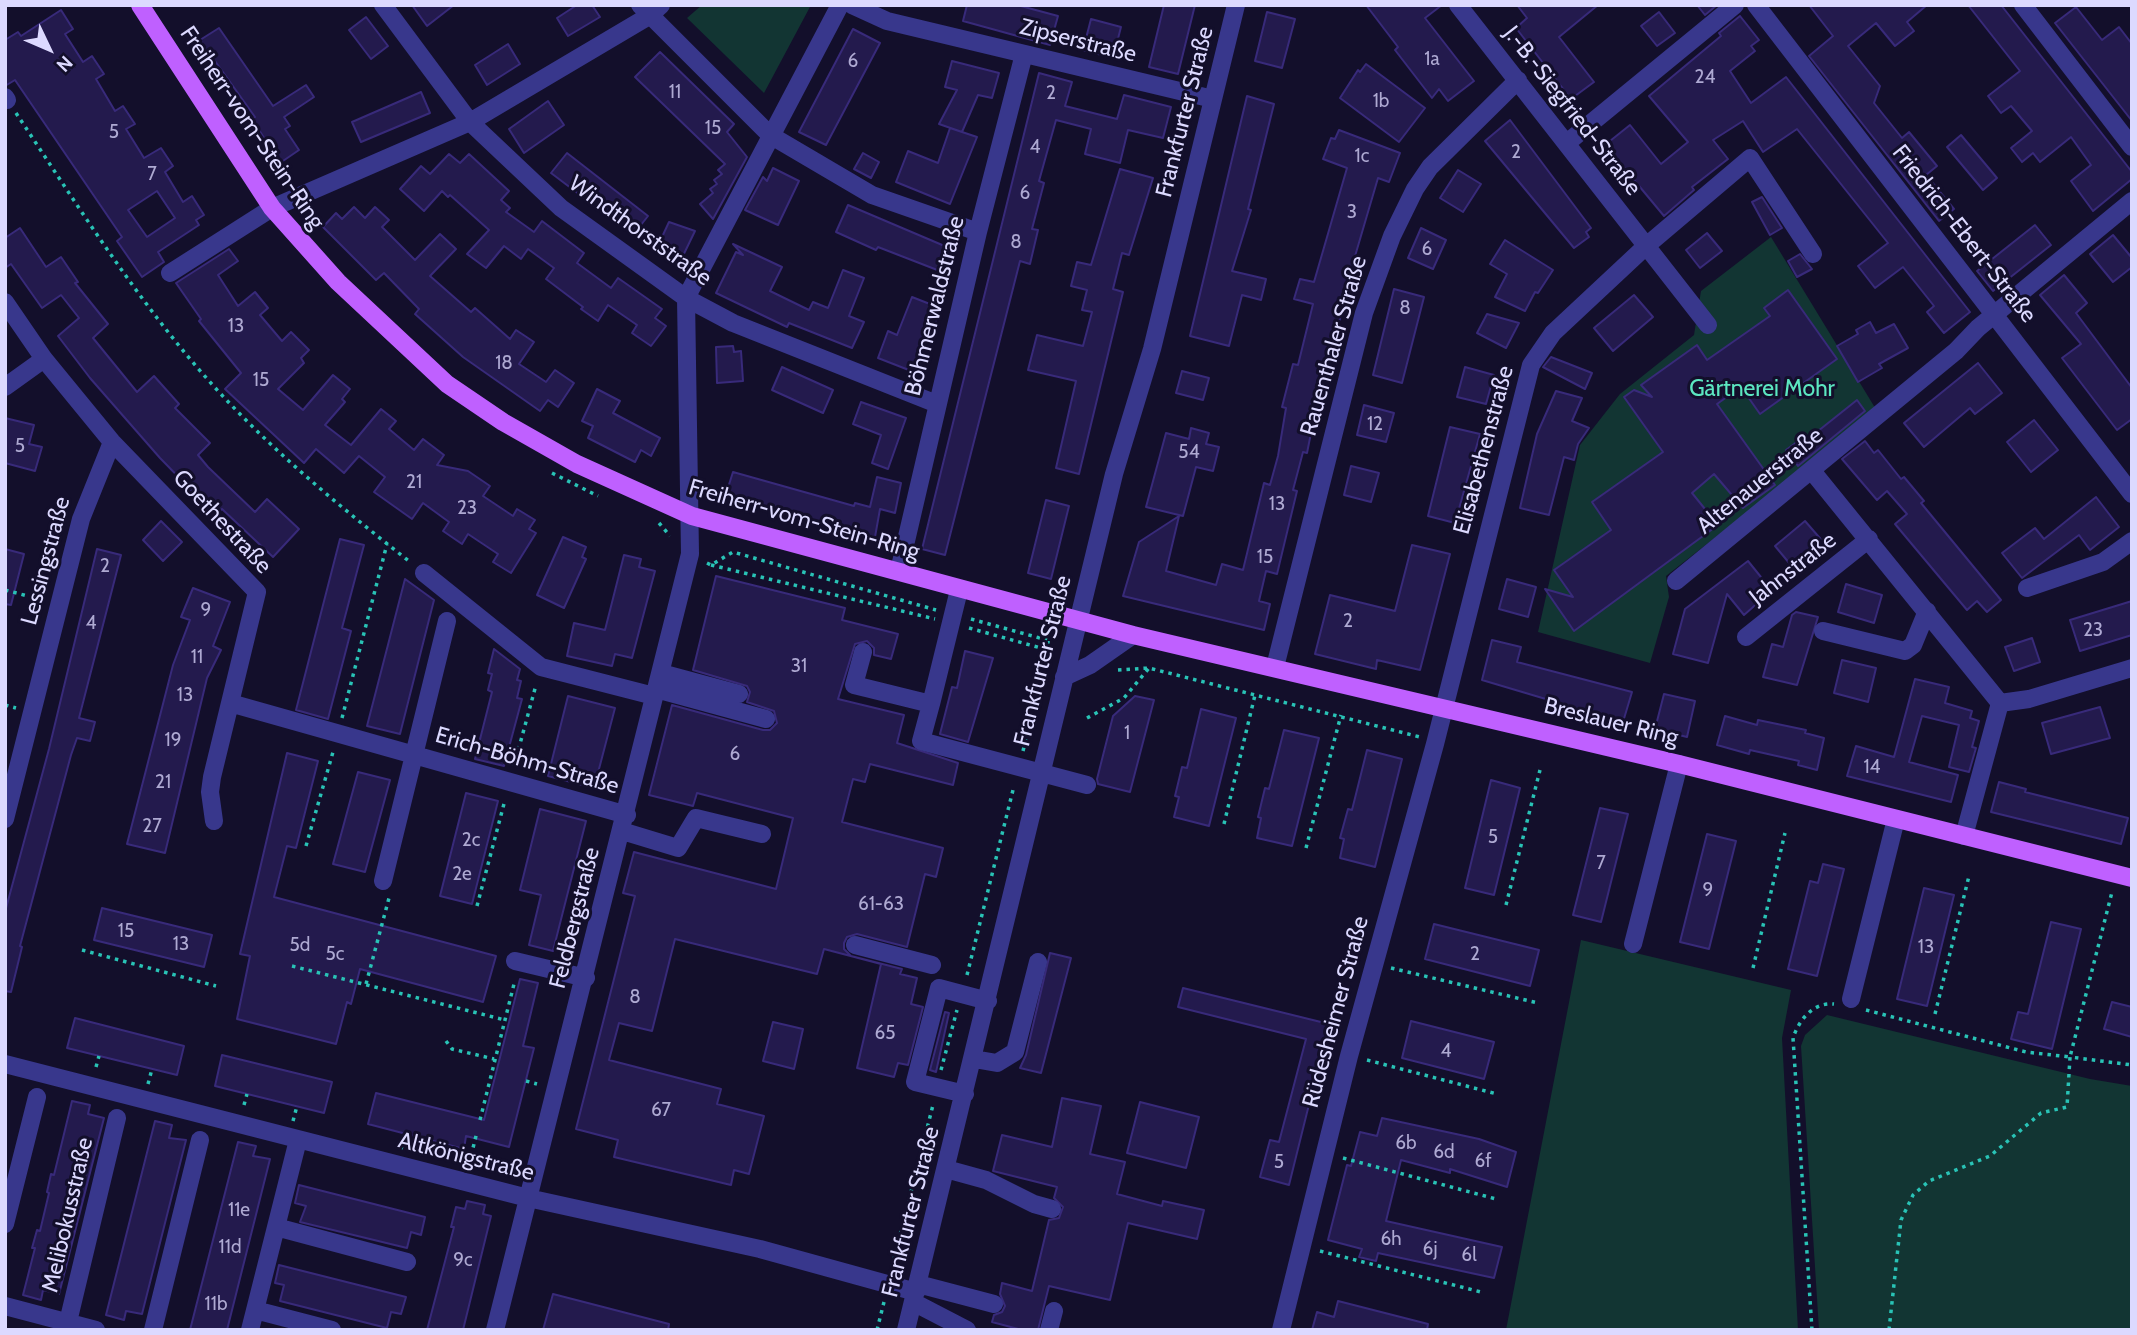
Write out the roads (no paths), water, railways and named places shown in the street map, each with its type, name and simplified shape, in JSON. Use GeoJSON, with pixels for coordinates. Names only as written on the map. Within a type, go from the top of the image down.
{"type":"FeatureCollection","features":[{"type":"Feature","properties":{"kind":"main road","name":"Freiherr-vom-Stein-Ring"},"geometry":{"type":"LineString","coordinates":[[139,5],[272,208],[338,282],[447,384],[503,422],[577,464],[692,516],[1078,620]]}},
{"type":"Feature","properties":{"kind":"main road","name":"Breslauer Ring"},"geometry":{"type":"LineString","coordinates":[[1078,620],[1679,764],[2125,876]]}},
{"type":"Feature","properties":{"kind":"street","name":"Windthorststraße"},"geometry":{"type":"LineString","coordinates":[[383,5],[470,122],[561,208],[686,298],[733,323],[937,404]]}},
{"type":"Feature","properties":{"kind":"street"},"geometry":{"type":"LineString","coordinates":[[686,298],[841,5]]}},
{"type":"Feature","properties":{"kind":"street","name":"Zipserstraße"},"geometry":{"type":"LineString","coordinates":[[852,5],[887,21],[1213,99]]}},
{"type":"Feature","properties":{"kind":"street","name":"Frankfurter Straße"},"geometry":{"type":"LineString","coordinates":[[906,1330],[1114,474],[1152,349],[1236,5]]}},
{"type":"Feature","properties":{"kind":"street","name":"J.-B.-Siegfried-Straße"},"geometry":{"type":"LineString","coordinates":[[1458,5],[1568,142],[1645,247],[1708,325]]}},
{"type":"Feature","properties":{"kind":"street"},"geometry":{"type":"LineString","coordinates":[[1568,142],[1735,5]]}},
{"type":"Feature","properties":{"kind":"street","name":"Friedrich-Ebert-Straße"},"geometry":{"type":"LineString","coordinates":[[1756,5],[2132,494]]}},
{"type":"Feature","properties":{"kind":"street"},"geometry":{"type":"LineString","coordinates":[[2023,5],[2132,148]]}},
{"type":"Feature","properties":{"kind":"street"},"geometry":{"type":"LineString","coordinates":[[170,273],[272,208],[470,122],[650,9],[770,135],[872,195],[978,232]]}},
{"type":"Feature","properties":{"kind":"street","name":"Böhmerwaldstraße"},"geometry":{"type":"LineString","coordinates":[[899,571],[978,232],[1024,54]]}},
{"type":"Feature","properties":{"kind":"street","name":"Rauenthaler Straße"},"geometry":{"type":"LineString","coordinates":[[1275,667],[1364,313],[1391,236],[1415,188],[1430,167],[1518,80]]}},
{"type":"Feature","properties":{"kind":"street","name":"Elisabethenstraße"},"geometry":{"type":"LineString","coordinates":[[1442,708],[1531,365],[1553,333],[1645,247],[1750,158],[1812,254]]}},
{"type":"Feature","properties":{"kind":"street","name":"Altenauerstraße"},"geometry":{"type":"LineString","coordinates":[[1676,582],[1956,351],[1995,314],[2132,201]]}},
{"type":"Feature","properties":{"kind":"street","name":"Feldbergstraße"},"geometry":{"type":"LineString","coordinates":[[495,1330],[625,823],[690,554],[692,516],[686,298]]}},
{"type":"Feature","properties":{"kind":"street","name":"Goethestraße"},"geometry":{"type":"LineString","coordinates":[[5,302],[44,359],[112,442],[257,592],[210,792],[214,821]]}},
{"type":"Feature","properties":{"kind":"street"},"geometry":{"type":"LineString","coordinates":[[5,387],[44,359]]}},
{"type":"Feature","properties":{"kind":"street","name":"Lessingstraße"},"geometry":{"type":"LineString","coordinates":[[5,819],[81,519],[112,442]]}},
{"type":"Feature","properties":{"kind":"street","name":"Jahnstraße"},"geometry":{"type":"LineString","coordinates":[[1812,471],[1870,539],[2000,703]]}},
{"type":"Feature","properties":{"kind":"street","name":"Jahnstraße"},"geometry":{"type":"LineString","coordinates":[[1746,637],[1870,539]]}},
{"type":"Feature","properties":{"kind":"street"},"geometry":{"type":"LineString","coordinates":[[2027,588],[2103,562],[2132,541]]}},
{"type":"Feature","properties":{"kind":"street"},"geometry":{"type":"LineString","coordinates":[[424,573],[541,667],[657,686],[739,694]]}},
{"type":"Feature","properties":{"kind":"street"},"geometry":{"type":"LineString","coordinates":[[959,590],[922,741],[1087,785]]}},
{"type":"Feature","properties":{"kind":"street"},"geometry":{"type":"LineString","coordinates":[[1823,631],[1905,651],[1913,645],[1927,611]]}},
{"type":"Feature","properties":{"kind":"street","name":"Erich-Böhm-Straße"},"geometry":{"type":"LineString","coordinates":[[383,881],[447,621]]}},
{"type":"Feature","properties":{"kind":"street"},"geometry":{"type":"LineString","coordinates":[[1064,677],[1090,665],[1133,635]]}},
{"type":"Feature","properties":{"kind":"street"},"geometry":{"type":"LineString","coordinates":[[863,652],[854,685],[931,705]]}},
{"type":"Feature","properties":{"kind":"street"},"geometry":{"type":"LineString","coordinates":[[1964,836],[2000,703],[2029,699],[2132,667]]}},
{"type":"Feature","properties":{"kind":"street"},"geometry":{"type":"LineString","coordinates":[[657,686],[766,719]]}},
{"type":"Feature","properties":{"kind":"street","name":"Erich-Böhm-Straße"},"geometry":{"type":"LineString","coordinates":[[230,703],[413,754],[625,823],[678,848],[696,818],[762,834]]}},
{"type":"Feature","properties":{"kind":"street","name":"Rüdesheimer Straße"},"geometry":{"type":"LineString","coordinates":[[1281,1330],[1349,1056],[1435,744],[1442,708]]}},
{"type":"Feature","properties":{"kind":"street"},"geometry":{"type":"LineString","coordinates":[[1633,944],[1679,764]]}},
{"type":"Feature","properties":{"kind":"street"},"geometry":{"type":"LineString","coordinates":[[1851,1004],[1896,819]]}},
{"type":"Feature","properties":{"kind":"street"},"geometry":{"type":"LineString","coordinates":[[855,945],[932,965]]}},
{"type":"Feature","properties":{"kind":"street"},"geometry":{"type":"LineString","coordinates":[[974,1059],[997,1063],[1015,1052],[1038,962]]}},
{"type":"Feature","properties":{"kind":"street"},"geometry":{"type":"LineString","coordinates":[[516,968],[586,978]]}},
{"type":"Feature","properties":{"kind":"street"},"geometry":{"type":"LineString","coordinates":[[965,1094],[915,1082],[939,988],[988,1001]]}},
{"type":"Feature","properties":{"kind":"street","name":"Altkönigstraße"},"geometry":{"type":"LineString","coordinates":[[5,1064],[295,1132],[528,1198],[760,1249],[916,1293]]}},
{"type":"Feature","properties":{"kind":"street"},"geometry":{"type":"LineString","coordinates":[[5,1224],[37,1097]]}},
{"type":"Feature","properties":{"kind":"street","name":"Melibokusstraße"},"geometry":{"type":"LineString","coordinates":[[61,1324],[117,1118]]}},
{"type":"Feature","properties":{"kind":"street"},"geometry":{"type":"LineString","coordinates":[[250,1330],[276,1227],[295,1132]]}},
{"type":"Feature","properties":{"kind":"street"},"geometry":{"type":"LineString","coordinates":[[153,1330],[200,1140]]}},
{"type":"Feature","properties":{"kind":"street"},"geometry":{"type":"LineString","coordinates":[[946,1169],[986,1181],[1034,1204],[1052,1209]]}},
{"type":"Feature","properties":{"kind":"street"},"geometry":{"type":"LineString","coordinates":[[276,1227],[407,1262]]}},
{"type":"Feature","properties":{"kind":"street"},"geometry":{"type":"LineString","coordinates":[[916,1293],[994,1304]]}},
{"type":"Feature","properties":{"kind":"street"},"geometry":{"type":"LineString","coordinates":[[916,1293],[967,1330]]}},
{"type":"Feature","properties":{"kind":"street","name":"Melibokusstraße"},"geometry":{"type":"LineString","coordinates":[[5,1306],[61,1324],[96,1330]]}},
{"type":"Feature","properties":{"kind":"street"},"geometry":{"type":"LineString","coordinates":[[255,1310],[332,1330]]}},
{"type":"Feature","properties":{"kind":"street"},"geometry":{"type":"LineString","coordinates":[[1049,1330],[1054,1311]]}},
{"type":"Feature","properties":{"kind":"park label","name":"Gärtnerei Mohr"},"geometry":{"type":"Point","coordinates":[1762,389]}}]}
